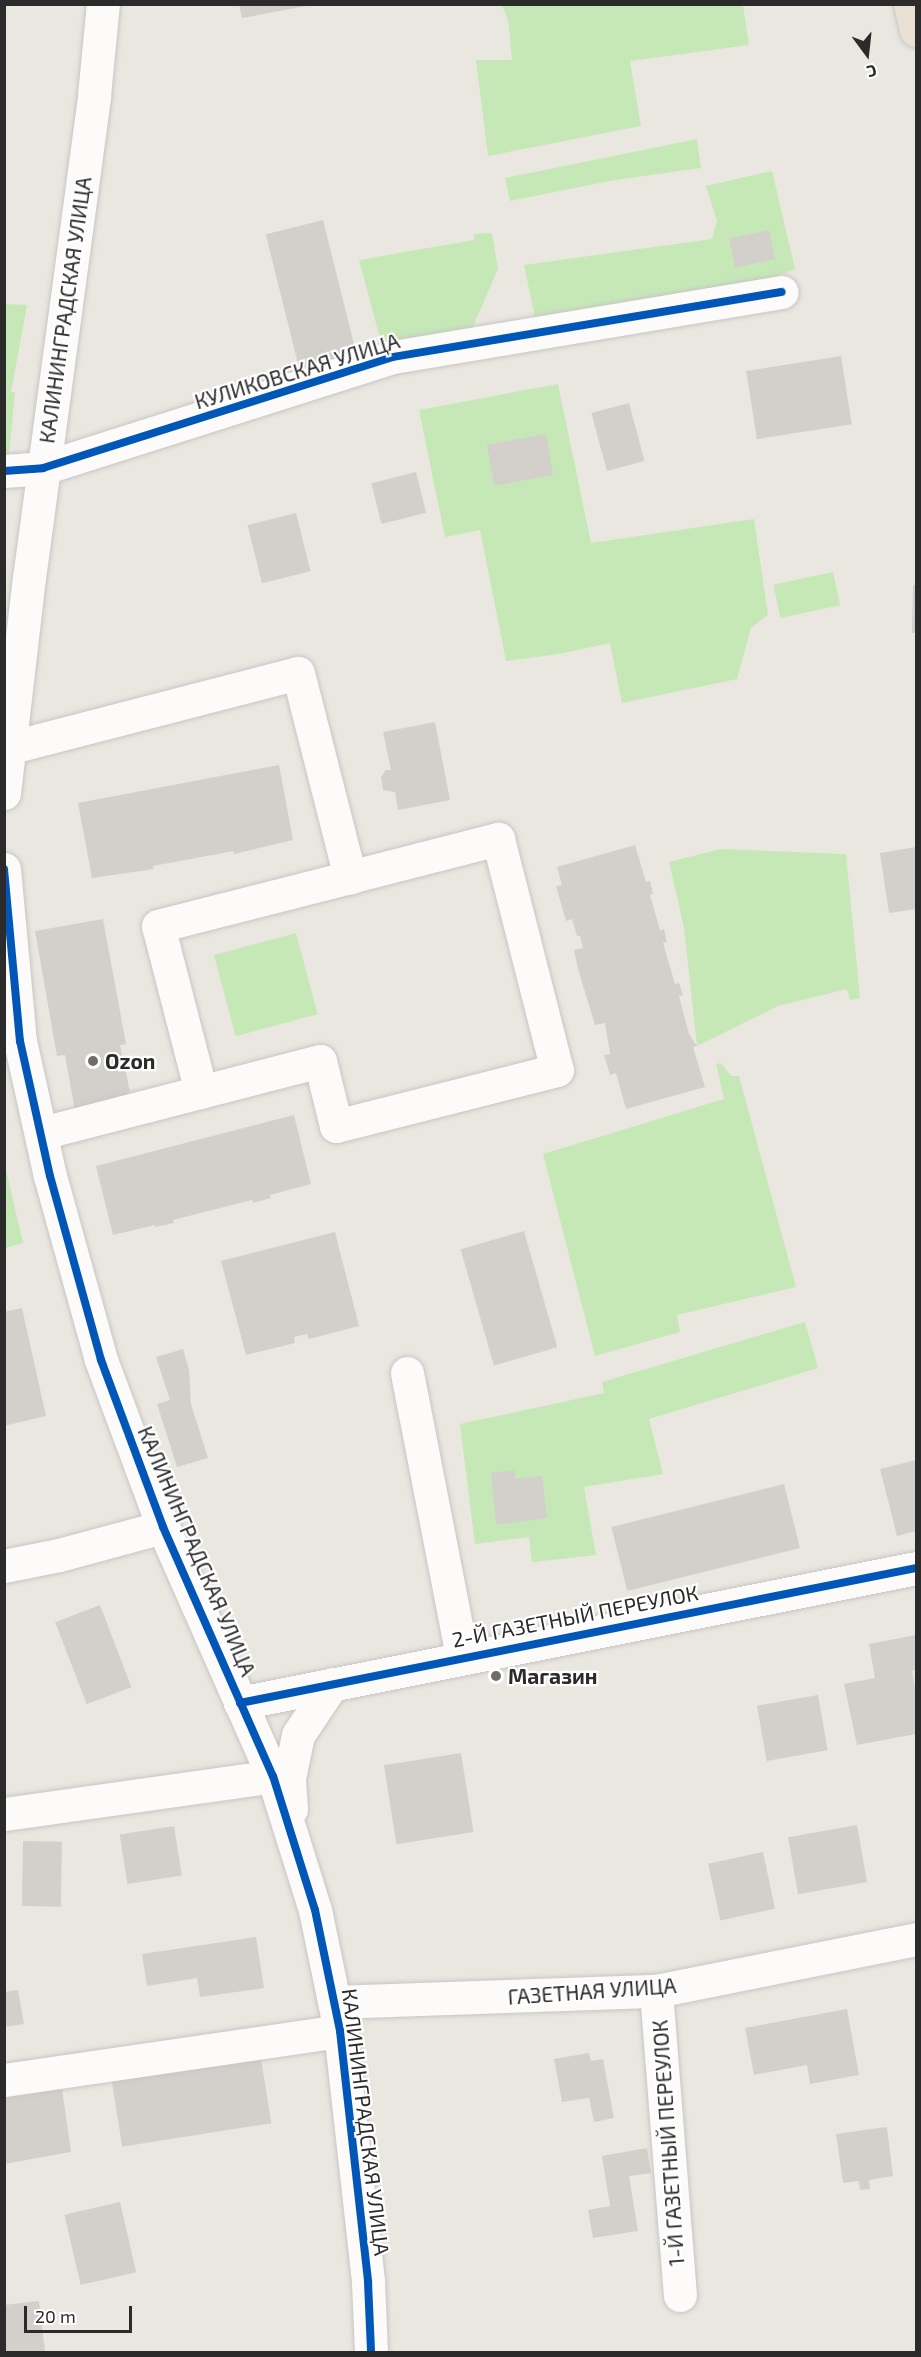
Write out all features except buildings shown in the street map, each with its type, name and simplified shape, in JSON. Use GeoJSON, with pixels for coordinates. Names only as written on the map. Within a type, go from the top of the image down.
{"type":"FeatureCollection","features":[{"type":"Feature","properties":{"kind":"highway"},"geometry":{"type":"LineString","coordinates":[[910,4],[916,30]]}},
{"type":"Feature","properties":{"kind":"street","name":"КАЛИНИНГРАДСКАЯ УЛИЦА"},"geometry":{"type":"LineString","coordinates":[[4,793],[12,747],[43,468],[93,107],[103,4]]}},
{"type":"Feature","properties":{"kind":"street","name":"КУЛИКОВСКАЯ УЛИЦА"},"geometry":{"type":"LineString","coordinates":[[4,471],[43,468],[393,357],[782,292]]}},
{"type":"Feature","properties":{"kind":"street"},"geometry":{"type":"LineString","coordinates":[[12,747],[298,674],[350,877]]}},
{"type":"Feature","properties":{"kind":"street"},"geometry":{"type":"LineString","coordinates":[[40,1133],[201,1092],[320,1061],[336,1126],[557,1070],[498,839],[158,926],[201,1092]]}},
{"type":"Feature","properties":{"kind":"street","name":"КАЛИНИНГРАДСКАЯ УЛИЦА"},"geometry":{"type":"LineString","coordinates":[[4,869],[20,1041],[40,1133],[101,1360],[163,1527],[273,1776],[315,1910],[338,2017],[368,2282],[371,2352]]}},
{"type":"Feature","properties":{"kind":"street"},"geometry":{"type":"LineString","coordinates":[[407,1373],[462,1657]]}},
{"type":"Feature","properties":{"kind":"street"},"geometry":{"type":"LineString","coordinates":[[4,1566],[59,1555],[163,1527]]}},
{"type":"Feature","properties":{"kind":"street","name":"2-Й ГАЗЕТНЫЙ ПЕРЕУЛОК"},"geometry":{"type":"LineString","coordinates":[[240,1702],[916,1568]]}},
{"type":"Feature","properties":{"kind":"street"},"geometry":{"type":"LineString","coordinates":[[293,1834],[290,1778],[298,1735],[332,1684]]}},
{"type":"Feature","properties":{"kind":"street"},"geometry":{"type":"LineString","coordinates":[[4,1814],[273,1776]]}},
{"type":"Feature","properties":{"kind":"street","name":"ГАЗЕТНАЯ УЛИЦА"},"geometry":{"type":"LineString","coordinates":[[4,2080],[338,2017],[657,1991],[916,1939]]}},
{"type":"Feature","properties":{"kind":"street","name":"1-Й ГАЗЕТНЫЙ ПЕРЕУЛОК"},"geometry":{"type":"LineString","coordinates":[[657,1991],[680,2295]]}},
{"type":"Feature","properties":{"kind":"green space"},"geometry":{"type":"Polygon","coordinates":[[[502,5],[743,5],[749,45],[630,61],[641,126],[488,156],[476,60],[512,60],[508,20],[502,5]]]}},
{"type":"Feature","properties":{"kind":"green space"},"geometry":{"type":"Polygon","coordinates":[[[697,139],[701,168],[615,180],[510,201],[505,178],[697,139]]]}},
{"type":"Feature","properties":{"kind":"green space"},"geometry":{"type":"Polygon","coordinates":[[[772,171],[795,269],[721,297],[537,327],[524,265],[712,239],[717,221],[706,186],[772,171]]]}},
{"type":"Feature","properties":{"kind":"green space"},"geometry":{"type":"Polygon","coordinates":[[[492,233],[498,269],[468,338],[384,353],[359,260],[474,240],[474,234],[492,233]]]}},
{"type":"Feature","properties":{"kind":"green space"},"geometry":{"type":"Polygon","coordinates":[[[5,304],[27,305],[11,392],[15,392],[9,453],[5,454],[5,304]]]}},
{"type":"Feature","properties":{"kind":"green space"},"geometry":{"type":"Polygon","coordinates":[[[558,384],[591,543],[754,519],[768,615],[751,628],[737,679],[622,703],[610,643],[559,654],[506,661],[480,530],[445,537],[419,410],[558,384]]]}},
{"type":"Feature","properties":{"kind":"green space"},"geometry":{"type":"Polygon","coordinates":[[[833,572],[840,605],[780,618],[773,585],[833,572]]]}},
{"type":"Feature","properties":{"kind":"green space"},"geometry":{"type":"Polygon","coordinates":[[[721,849],[846,854],[860,998],[850,1000],[847,989],[778,1006],[697,1046],[684,928],[669,862],[721,849]]]}},
{"type":"Feature","properties":{"kind":"green space"},"geometry":{"type":"Polygon","coordinates":[[[296,933],[318,1014],[236,1036],[214,955],[296,933]]]}},
{"type":"Feature","properties":{"kind":"green space"},"geometry":{"type":"Polygon","coordinates":[[[721,1063],[731,1076],[739,1076],[796,1287],[677,1315],[680,1332],[595,1356],[543,1154],[724,1099],[716,1064],[721,1063]]]}},
{"type":"Feature","properties":{"kind":"green space"},"geometry":{"type":"Polygon","coordinates":[[[4,1161],[23,1243],[5,1248],[4,1248],[4,1161]]]}},
{"type":"Feature","properties":{"kind":"green space"},"geometry":{"type":"Polygon","coordinates":[[[805,1322],[818,1368],[649,1419],[663,1474],[584,1487],[596,1555],[532,1562],[529,1537],[475,1544],[460,1424],[604,1393],[602,1382],[805,1322]]]}},
{"type":"Feature","properties":{"kind":"cycle path"},"geometry":{"type":"LineString","coordinates":[[4,471],[43,468],[393,357],[782,292]]}},
{"type":"Feature","properties":{"kind":"cycle path"},"geometry":{"type":"LineString","coordinates":[[4,869],[20,1041],[50,1176],[101,1360],[163,1527],[273,1776],[315,1910],[340,2031],[368,2282],[371,2352]]}},
{"type":"Feature","properties":{"kind":"cycle path"},"geometry":{"type":"LineString","coordinates":[[240,1703],[916,1568]]}},
{"type":"Feature","properties":{"kind":"place","name":"Ozon"},"geometry":{"type":"Point","coordinates":[93,1061]}},
{"type":"Feature","properties":{"kind":"place","name":"Магазин"},"geometry":{"type":"Point","coordinates":[496,1676]}}]}
